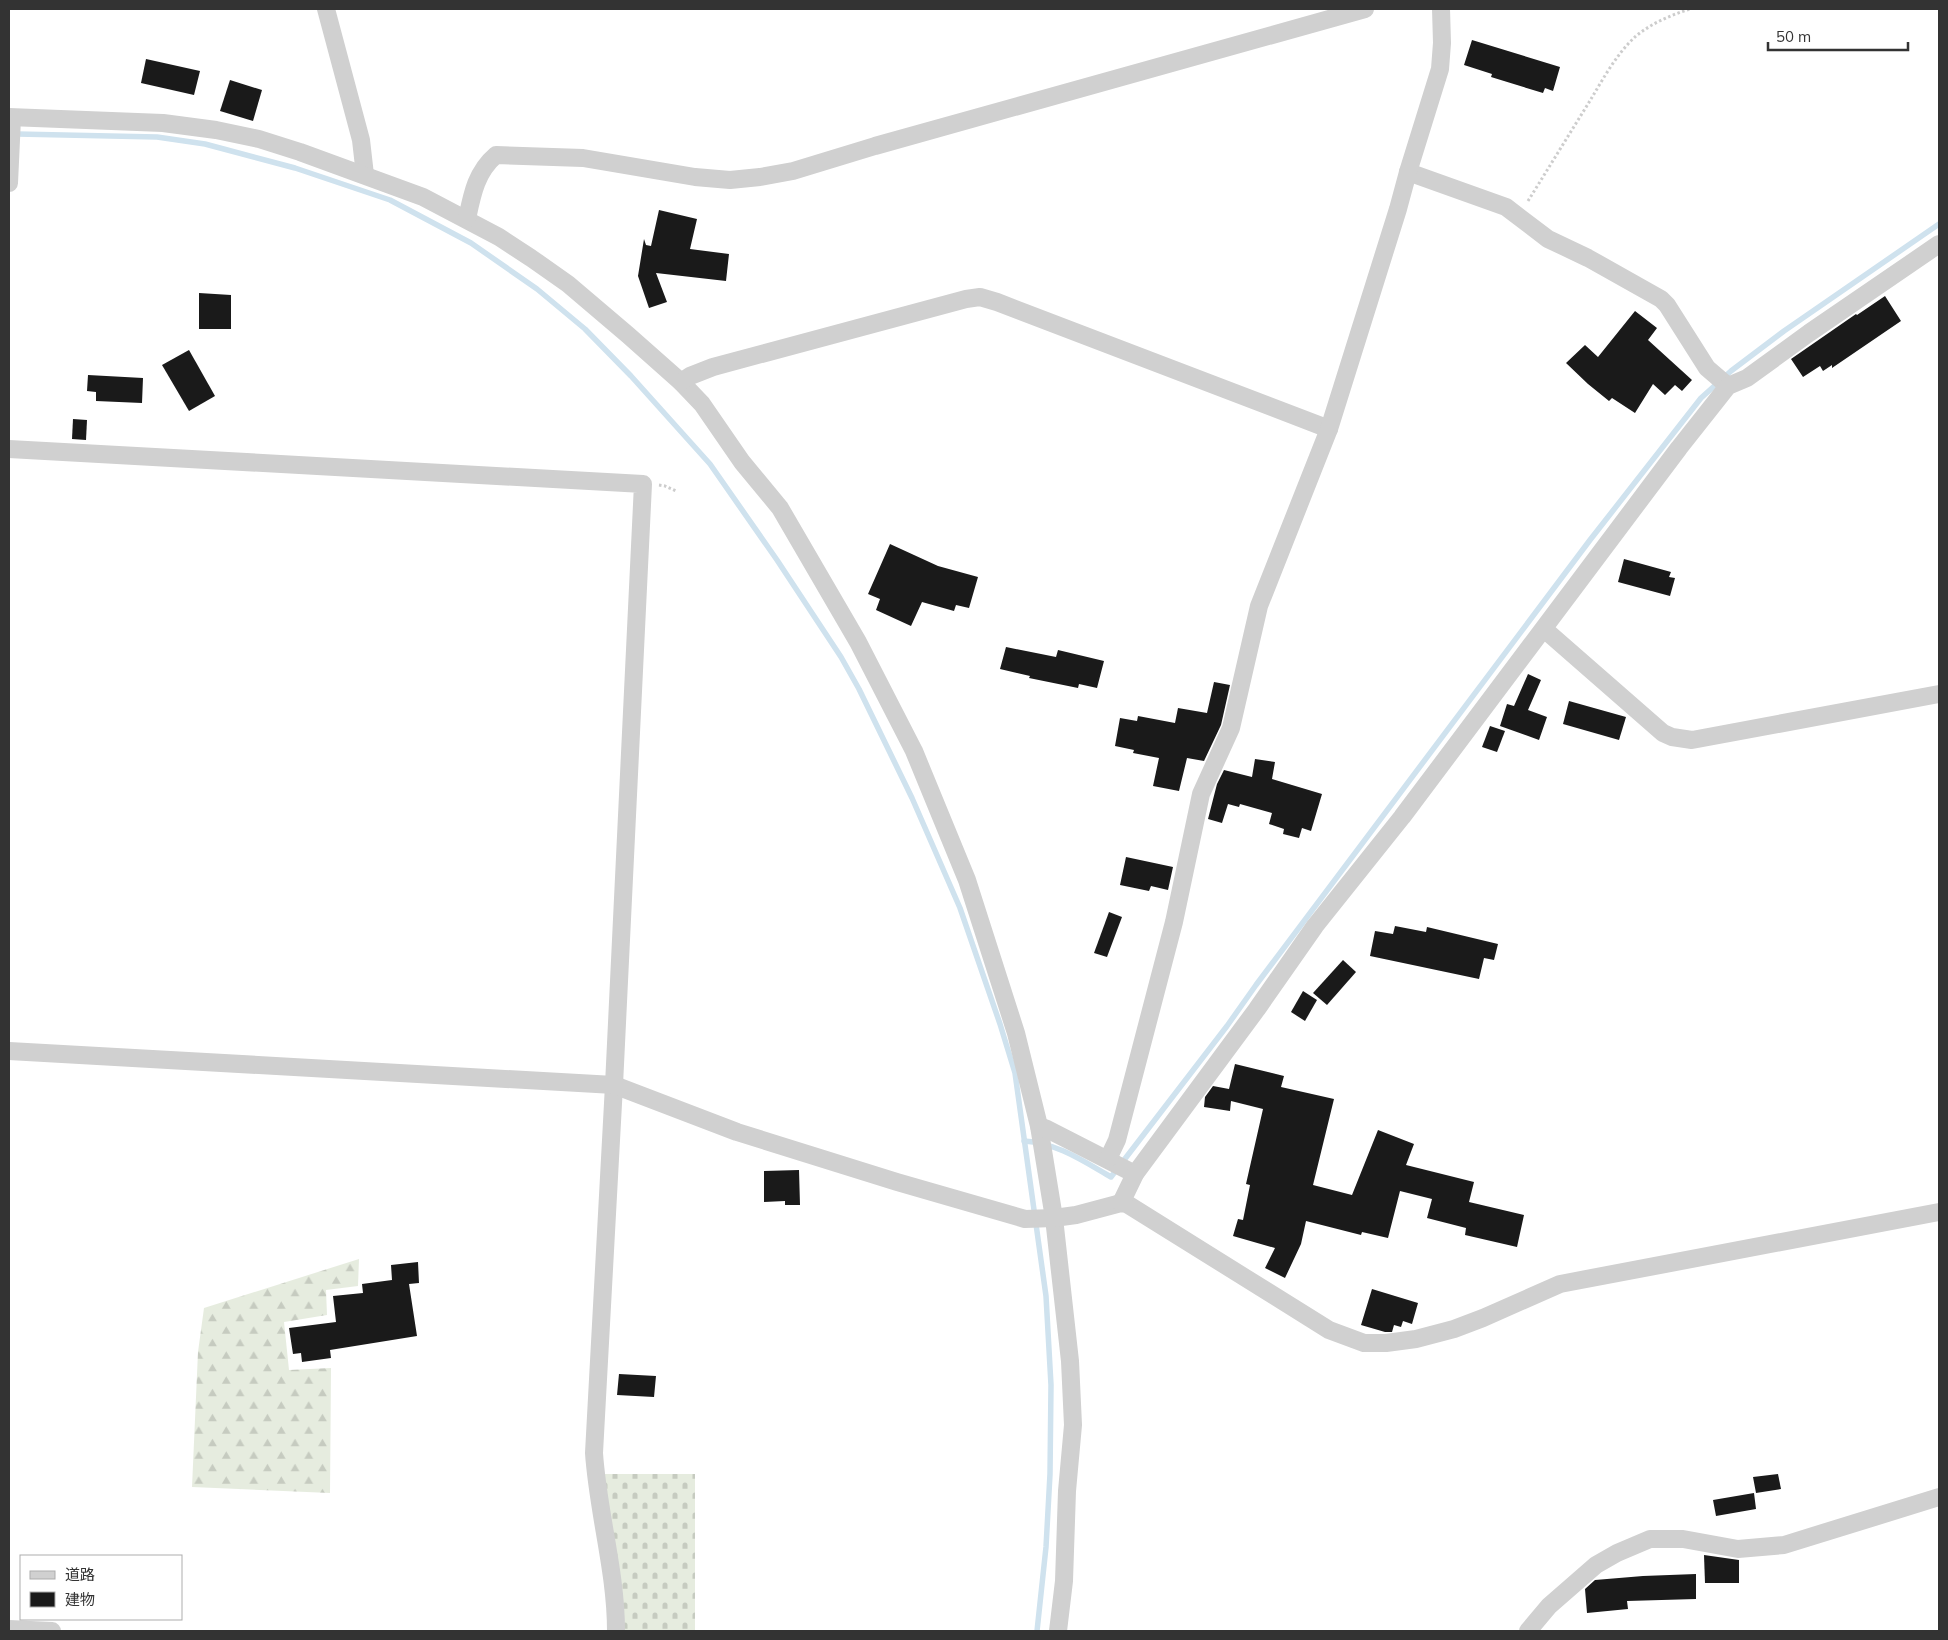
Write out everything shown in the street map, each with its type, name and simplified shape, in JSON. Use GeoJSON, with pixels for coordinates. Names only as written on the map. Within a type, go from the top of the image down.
{"type":"FeatureCollection","features":[{"type":"Feature","properties":{"kind":"street"},"geometry":{"type":"LineString","coordinates":[[326,9],[361,140],[364,174]]}},
{"type":"Feature","properties":{"kind":"street"},"geometry":{"type":"LineString","coordinates":[[467,219],[473,187],[490,160],[496,155],[583,158],[694,177],[730,180],[793,171],[875,146],[1365,9]]}},
{"type":"Feature","properties":{"kind":"street"},"geometry":{"type":"LineString","coordinates":[[1108,1159],[1117,1140],[1174,922],[1201,794],[1231,728],[1259,606],[1328,429],[1440,69],[1442,43],[1441,9]]}},
{"type":"Feature","properties":{"kind":"street"},"geometry":{"type":"LineString","coordinates":[[9,183],[10,118],[163,124],[216,130],[259,139],[364,174],[423,197],[499,237],[568,284],[681,382],[702,404],[742,462],[780,508],[858,642],[914,751],[967,880],[1016,1033],[1039,1126],[1049,1218],[1070,1361],[1073,1425],[1067,1491],[1064,1581],[1058,1631]]}},
{"type":"Feature","properties":{"kind":"street"},"geometry":{"type":"LineString","coordinates":[[1408,172],[1506,207],[1548,239],[1588,258],[1661,299],[1667,305],[1707,368],[1728,386]]}},
{"type":"Feature","properties":{"kind":"street"},"geometry":{"type":"LineString","coordinates":[[1121,1202],[1135,1174],[1257,1009],[1315,926],[1402,817],[1679,448],[1728,386],[1747,378],[1809,332],[1939,244]]}},
{"type":"Feature","properties":{"kind":"street"},"geometry":{"type":"LineString","coordinates":[[681,382],[690,376],[713,368],[966,299],[980,297],[998,302],[1328,429]]}},
{"type":"Feature","properties":{"kind":"street"},"geometry":{"type":"LineString","coordinates":[[9,449],[643,484],[594,1453],[596,1484],[611,1566],[616,1631]]}},
{"type":"Feature","properties":{"kind":"street"},"geometry":{"type":"LineString","coordinates":[[1544,629],[1663,733],[1672,737],[1692,740],[1939,694]]}},
{"type":"Feature","properties":{"kind":"street"},"geometry":{"type":"LineString","coordinates":[[9,1051],[614,1085],[736,1132],[1025,1219],[1076,1215],[1121,1202],[1135,1207],[1149,1218],[1328,1330],[1364,1342],[1386,1343],[1416,1339],[1454,1329],[1560,1284],[1939,1212]]}},
{"type":"Feature","properties":{"kind":"street"},"geometry":{"type":"LineString","coordinates":[[1039,1126],[1135,1174]]}},
{"type":"Feature","properties":{"kind":"street"},"geometry":{"type":"LineString","coordinates":[[1528,1631],[1549,1606],[1591,1569],[1617,1553],[1650,1539],[1683,1539],[1738,1550],[1784,1546],[1939,1497]]}},
{"type":"Feature","properties":{"kind":"street"},"geometry":{"type":"LineString","coordinates":[[9,1629],[52,1631]]}},
{"type":"Feature","properties":{"kind":"path"},"geometry":{"type":"LineString","coordinates":[[1519,217],[1605,76],[1624,49],[1650,26],[1668,16],[1690,9]]}},
{"type":"Feature","properties":{"kind":"green space"},"geometry":{"type":"Polygon","coordinates":[[[359,1259],[358,1286],[326,1290],[327,1315],[284,1322],[289,1370],[331,1368],[330,1493],[192,1487],[198,1352],[204,1308],[359,1259]]]}},
{"type":"Feature","properties":{"kind":"green space"},"geometry":{"type":"Polygon","coordinates":[[[605,1474],[695,1474],[695,1631],[624,1631],[603,1488],[605,1474]]]}},
{"type":"Feature","properties":{"kind":"building"},"geometry":{"type":"Polygon","coordinates":[[[1472,40],[1560,67],[1553,91],[1545,88],[1543,93],[1491,77],[1492,74],[1464,65],[1472,40]]]}},
{"type":"Feature","properties":{"kind":"building"},"geometry":{"type":"Polygon","coordinates":[[[146,59],[200,71],[194,95],[141,83],[146,59]]]}},
{"type":"Feature","properties":{"kind":"building"},"geometry":{"type":"Polygon","coordinates":[[[230,80],[262,90],[253,121],[220,111],[230,80]]]}},
{"type":"Feature","properties":{"kind":"building"},"geometry":{"type":"Polygon","coordinates":[[[659,210],[697,219],[690,249],[729,254],[726,281],[656,273],[667,302],[649,308],[638,276],[644,239],[646,245],[651,246],[659,210]]]}},
{"type":"Feature","properties":{"kind":"building"},"geometry":{"type":"Polygon","coordinates":[[[199,293],[231,295],[231,329],[199,329],[199,293]]]}},
{"type":"Feature","properties":{"kind":"building"},"geometry":{"type":"Polygon","coordinates":[[[1885,296],[1901,321],[1832,368],[1832,365],[1823,371],[1820,366],[1803,377],[1791,359],[1885,296]]]}},
{"type":"Feature","properties":{"kind":"building"},"geometry":{"type":"Polygon","coordinates":[[[1635,311],[1657,328],[1648,340],[1692,380],[1682,391],[1675,385],[1665,395],[1653,384],[1635,413],[1612,398],[1609,401],[1566,363],[1585,345],[1598,357],[1635,311]]]}},
{"type":"Feature","properties":{"kind":"building"},"geometry":{"type":"Polygon","coordinates":[[[189,350],[215,396],[189,411],[162,365],[189,350]]]}},
{"type":"Feature","properties":{"kind":"building"},"geometry":{"type":"Polygon","coordinates":[[[88,375],[143,378],[142,403],[96,401],[96,392],[87,391],[88,375]]]}},
{"type":"Feature","properties":{"kind":"building"},"geometry":{"type":"Polygon","coordinates":[[[73,419],[87,420],[86,440],[72,439],[73,419]]]}},
{"type":"Feature","properties":{"kind":"building"},"geometry":{"type":"Polygon","coordinates":[[[890,544],[938,566],[978,577],[969,608],[956,605],[954,611],[922,602],[911,626],[876,610],[880,599],[868,594],[890,544]]]}},
{"type":"Feature","properties":{"kind":"building"},"geometry":{"type":"Polygon","coordinates":[[[1624,559],[1671,572],[1669,577],[1675,578],[1670,596],[1618,582],[1624,559]]]}},
{"type":"Feature","properties":{"kind":"building"},"geometry":{"type":"Polygon","coordinates":[[[1006,647],[1056,657],[1058,650],[1104,661],[1097,688],[1079,684],[1078,688],[1029,678],[1030,676],[1000,669],[1006,647]]]}},
{"type":"Feature","properties":{"kind":"building"},"geometry":{"type":"Polygon","coordinates":[[[1528,674],[1541,680],[1528,710],[1547,717],[1539,740],[1500,726],[1507,704],[1514,706],[1528,674]]]}},
{"type":"Feature","properties":{"kind":"building"},"geometry":{"type":"Polygon","coordinates":[[[1214,682],[1230,685],[1221,725],[1204,761],[1187,758],[1179,791],[1153,786],[1159,758],[1133,753],[1134,750],[1115,746],[1120,718],[1137,721],[1138,716],[1175,723],[1178,708],[1207,713],[1214,682]]]}},
{"type":"Feature","properties":{"kind":"building"},"geometry":{"type":"Polygon","coordinates":[[[1569,701],[1626,717],[1619,740],[1563,724],[1569,701]]]}},
{"type":"Feature","properties":{"kind":"building"},"geometry":{"type":"Polygon","coordinates":[[[1490,726],[1505,731],[1497,752],[1482,747],[1490,726]]]}},
{"type":"Feature","properties":{"kind":"building"},"geometry":{"type":"Polygon","coordinates":[[[1255,759],[1275,762],[1272,779],[1322,794],[1311,831],[1302,828],[1299,838],[1283,834],[1284,829],[1269,824],[1272,813],[1240,804],[1239,807],[1228,804],[1222,823],[1208,819],[1217,784],[1224,770],[1252,777],[1255,759]]]}},
{"type":"Feature","properties":{"kind":"building"},"geometry":{"type":"Polygon","coordinates":[[[1126,857],[1173,867],[1168,890],[1151,886],[1149,891],[1120,885],[1126,857]]]}},
{"type":"Feature","properties":{"kind":"building"},"geometry":{"type":"Polygon","coordinates":[[[1109,912],[1122,917],[1107,957],[1094,953],[1109,912]]]}},
{"type":"Feature","properties":{"kind":"building"},"geometry":{"type":"Polygon","coordinates":[[[1395,926],[1426,932],[1427,927],[1498,944],[1494,960],[1484,958],[1479,979],[1370,956],[1375,931],[1393,934],[1395,926]]]}},
{"type":"Feature","properties":{"kind":"building"},"geometry":{"type":"Polygon","coordinates":[[[1343,960],[1356,972],[1327,1005],[1313,993],[1343,960]]]}},
{"type":"Feature","properties":{"kind":"building"},"geometry":{"type":"Polygon","coordinates":[[[1303,991],[1317,1000],[1305,1021],[1291,1012],[1303,991]]]}},
{"type":"Feature","properties":{"kind":"building"},"geometry":{"type":"Polygon","coordinates":[[[1235,1064],[1284,1076],[1281,1087],[1334,1099],[1313,1185],[1352,1195],[1378,1130],[1414,1144],[1406,1165],[1474,1182],[1469,1202],[1524,1215],[1517,1247],[1465,1235],[1466,1228],[1427,1218],[1432,1199],[1400,1191],[1388,1238],[1362,1232],[1361,1235],[1306,1221],[1301,1244],[1285,1278],[1265,1268],[1275,1248],[1233,1236],[1238,1219],[1243,1220],[1250,1185],[1246,1184],[1263,1109],[1231,1101],[1230,1111],[1204,1107],[1205,1097],[1213,1086],[1229,1089],[1235,1064]]]}},
{"type":"Feature","properties":{"kind":"building"},"geometry":{"type":"Polygon","coordinates":[[[799,1170],[800,1205],[785,1205],[785,1201],[764,1202],[764,1171],[799,1170]]]}},
{"type":"Feature","properties":{"kind":"building"},"geometry":{"type":"Polygon","coordinates":[[[418,1262],[419,1283],[409,1284],[417,1336],[330,1350],[331,1358],[302,1362],[301,1353],[293,1354],[289,1328],[336,1322],[333,1296],[363,1293],[362,1284],[392,1280],[391,1265],[418,1262]]]}},
{"type":"Feature","properties":{"kind":"building"},"geometry":{"type":"Polygon","coordinates":[[[1372,1289],[1418,1303],[1412,1324],[1403,1321],[1401,1327],[1394,1325],[1392,1332],[1385,1332],[1361,1325],[1372,1289]]]}},
{"type":"Feature","properties":{"kind":"building"},"geometry":{"type":"Polygon","coordinates":[[[619,1374],[656,1376],[654,1397],[617,1395],[619,1374]]]}},
{"type":"Feature","properties":{"kind":"building"},"geometry":{"type":"Polygon","coordinates":[[[1778,1474],[1781,1489],[1756,1493],[1753,1477],[1778,1474]]]}},
{"type":"Feature","properties":{"kind":"building"},"geometry":{"type":"Polygon","coordinates":[[[1754,1493],[1756,1509],[1716,1516],[1713,1500],[1754,1493]]]}},
{"type":"Feature","properties":{"kind":"building"},"geometry":{"type":"Polygon","coordinates":[[[1704,1555],[1739,1560],[1739,1583],[1705,1583],[1704,1555]]]}},
{"type":"Feature","properties":{"kind":"building"},"geometry":{"type":"Polygon","coordinates":[[[1696,1574],[1696,1599],[1627,1601],[1628,1609],[1587,1613],[1585,1589],[1595,1580],[1696,1574]]]}},
{"type":"Feature","properties":{"kind":"waterway"},"geometry":{"type":"LineString","coordinates":[[17,134],[157,137],[205,144],[295,168],[390,200],[471,243],[537,289],[585,329],[631,376],[710,464],[777,560],[841,657],[859,689],[912,798],[960,908],[1015,1073],[1046,1296],[1051,1385],[1050,1474],[1046,1547],[1037,1631]]}},
{"type":"Feature","properties":{"kind":"waterway"},"geometry":{"type":"LineString","coordinates":[[1024,1141],[1036,1142],[1059,1149],[1111,1177],[1227,1026],[1590,540],[1701,398],[1731,371],[1784,331],[1939,224]]}}]}
